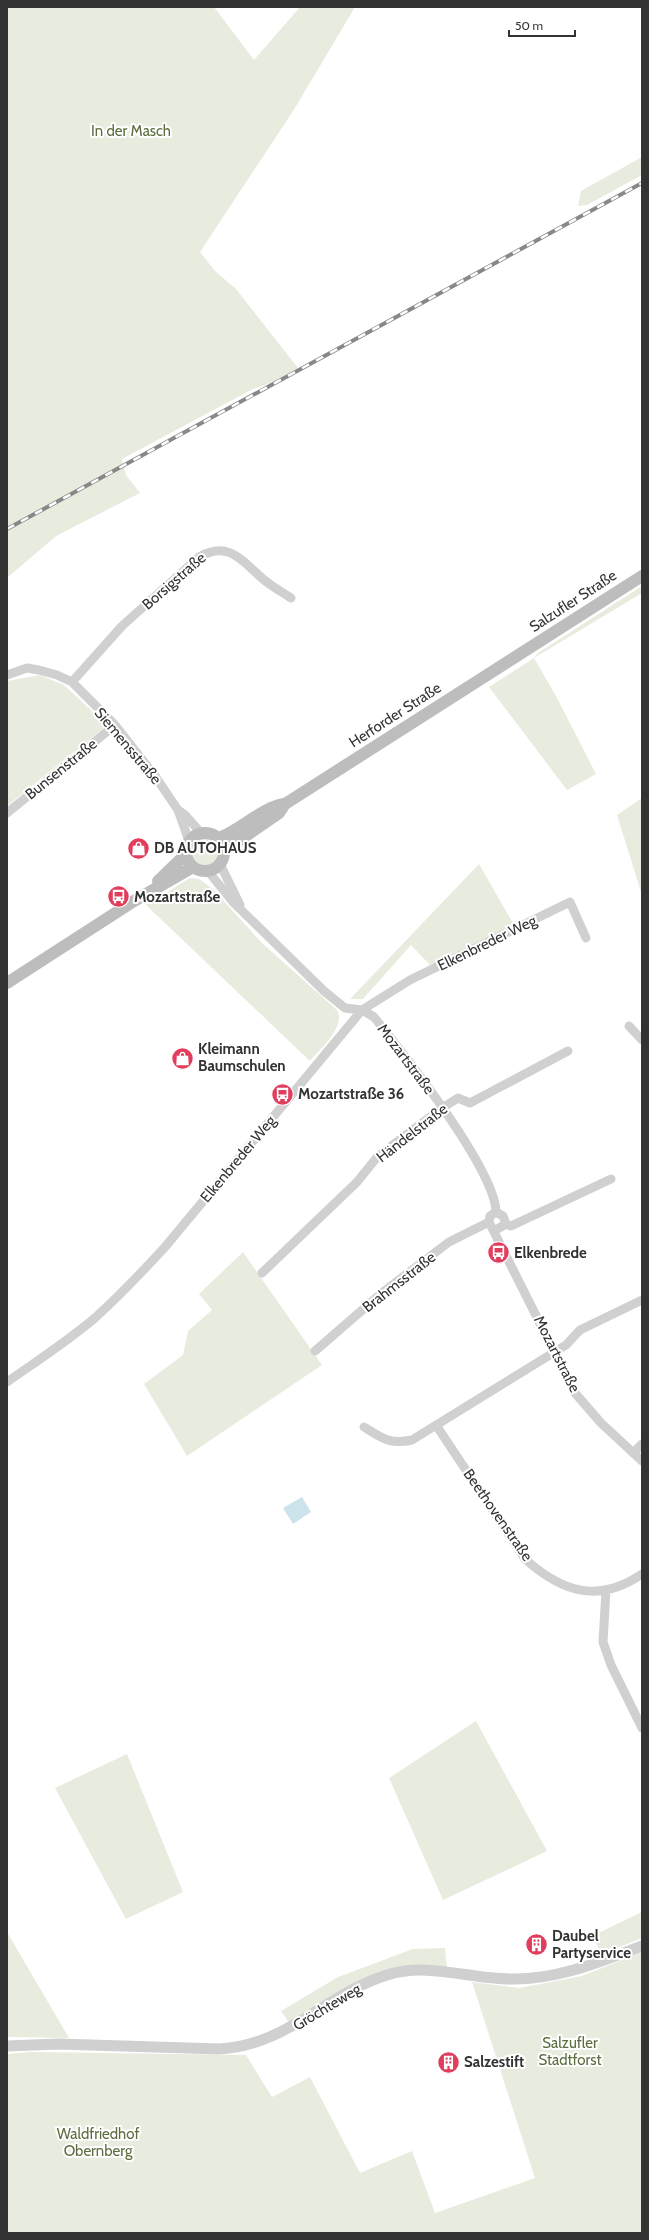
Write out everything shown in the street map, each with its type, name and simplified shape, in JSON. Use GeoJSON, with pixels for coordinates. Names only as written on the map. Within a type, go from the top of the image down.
{"type":"FeatureCollection","features":[{"type":"Feature","properties":{"kind":"main road","name":"Salzufler Straße"},"geometry":{"type":"LineString","coordinates":[[522,653],[642,576]]}},
{"type":"Feature","properties":{"kind":"main road","name":"Herforder Straße"},"geometry":{"type":"LineString","coordinates":[[219,838],[231,834],[275,806],[285,804],[522,653]]}},
{"type":"Feature","properties":{"kind":"main road","name":"Herforder Straße"},"geometry":{"type":"LineString","coordinates":[[224,851],[279,813],[285,804]]}},
{"type":"Feature","properties":{"kind":"main road"},"geometry":{"type":"LineString","coordinates":[[7,983],[134,901],[193,867],[208,871],[220,864],[224,851],[219,838],[213,834],[201,833],[189,841],[186,854],[163,877],[134,901]]}},
{"type":"Feature","properties":{"kind":"main road"},"geometry":{"type":"LineString","coordinates":[[186,854],[193,867]]}},
{"type":"Feature","properties":{"kind":"street","name":"Borsigstraße"},"geometry":{"type":"LineString","coordinates":[[72,682],[122,626],[199,557],[210,551],[218,550],[237,555],[264,580],[291,598]]}},
{"type":"Feature","properties":{"kind":"street","name":"Siemensstraße"},"geometry":{"type":"LineString","coordinates":[[7,675],[27,668],[57,675],[72,682],[115,724],[155,776],[178,810],[189,841]]}},
{"type":"Feature","properties":{"kind":"street","name":"Bunsenstraße"},"geometry":{"type":"LineString","coordinates":[[7,813],[115,724]]}},
{"type":"Feature","properties":{"kind":"street","name":"Siemensstraße"},"geometry":{"type":"LineString","coordinates":[[178,810],[185,815],[201,833]]}},
{"type":"Feature","properties":{"kind":"street","name":"Mozartstraße"},"geometry":{"type":"LineString","coordinates":[[220,864],[241,908]]}},
{"type":"Feature","properties":{"kind":"street","name":"Mozartstraße"},"geometry":{"type":"LineString","coordinates":[[208,871],[233,902],[241,908],[269,939],[324,991],[345,1008],[362,1010],[374,1017],[442,1108],[478,1165],[494,1196],[496,1212],[503,1216],[506,1224]]}},
{"type":"Feature","properties":{"kind":"street","name":"Elkenbreder Weg"},"geometry":{"type":"LineString","coordinates":[[7,1382],[59,1347],[132,1284],[165,1247],[362,1010],[410,980],[570,902],[586,938]]}},
{"type":"Feature","properties":{"kind":"street"},"geometry":{"type":"LineString","coordinates":[[629,1026],[642,1040]]}},
{"type":"Feature","properties":{"kind":"street","name":"Händelstraße"},"geometry":{"type":"LineString","coordinates":[[262,1273],[357,1182],[378,1156],[442,1108],[458,1098],[470,1103],[568,1051]]}},
{"type":"Feature","properties":{"kind":"street"},"geometry":{"type":"LineString","coordinates":[[494,1231],[506,1224],[511,1226],[610,1179]]}},
{"type":"Feature","properties":{"kind":"street"},"geometry":{"type":"LineString","coordinates":[[489,1222],[490,1216],[496,1212]]}},
{"type":"Feature","properties":{"kind":"street","name":"Mozartstraße"},"geometry":{"type":"LineString","coordinates":[[489,1222],[575,1393],[586,1407],[642,1461]]}},
{"type":"Feature","properties":{"kind":"street","name":"Brahmsstraße"},"geometry":{"type":"LineString","coordinates":[[315,1351],[383,1292],[449,1242],[489,1222]]}},
{"type":"Feature","properties":{"kind":"street"},"geometry":{"type":"LineString","coordinates":[[364,1427],[382,1438],[399,1443],[412,1440],[566,1345],[580,1330],[642,1300]]}},
{"type":"Feature","properties":{"kind":"street","name":"Beethovenstraße"},"geometry":{"type":"LineString","coordinates":[[436,1425],[525,1559],[543,1575],[558,1584],[574,1590],[606,1591],[628,1583],[642,1574]]}},
{"type":"Feature","properties":{"kind":"street"},"geometry":{"type":"LineString","coordinates":[[633,1452],[642,1444]]}},
{"type":"Feature","properties":{"kind":"street"},"geometry":{"type":"LineString","coordinates":[[606,1591],[603,1642],[611,1665],[642,1728]]}},
{"type":"Feature","properties":{"kind":"street","name":"Gröchteweg"},"geometry":{"type":"LineString","coordinates":[[7,2046],[58,2044],[220,2049],[243,2047],[275,2036],[359,1987],[397,1972],[426,1970],[520,1980],[579,1969],[642,1946]]}},
{"type":"Feature","properties":{"kind":"green space","name":"In der Masch"},"geometry":{"type":"Polygon","coordinates":[[[7,7],[214,7],[254,60],[300,7],[355,7],[295,108],[200,252],[215,271],[236,289],[298,368],[271,383],[253,389],[122,459],[126,475],[140,493],[56,536],[7,578],[7,7]]]}},
{"type":"Feature","properties":{"kind":"green space"},"geometry":{"type":"Polygon","coordinates":[[[642,157],[642,175],[587,205],[578,206],[581,191],[642,157]]]}},
{"type":"Feature","properties":{"kind":"green space"},"geometry":{"type":"Polygon","coordinates":[[[642,586],[642,593],[534,658],[538,653],[642,586]]]}},
{"type":"Feature","properties":{"kind":"green space"},"geometry":{"type":"Polygon","coordinates":[[[534,658],[556,696],[596,774],[567,790],[489,687],[534,658]]]}},
{"type":"Feature","properties":{"kind":"green space"},"geometry":{"type":"Polygon","coordinates":[[[40,675],[64,685],[107,725],[7,806],[7,681],[40,675]]]}},
{"type":"Feature","properties":{"kind":"green space"},"geometry":{"type":"Polygon","coordinates":[[[642,798],[642,895],[617,815],[642,798]]]}},
{"type":"Feature","properties":{"kind":"green space"},"geometry":{"type":"Polygon","coordinates":[[[205,839],[214,843],[218,852],[214,861],[205,865],[196,861],[192,852],[196,843],[205,839]]]}},
{"type":"Feature","properties":{"kind":"green space"},"geometry":{"type":"Polygon","coordinates":[[[479,864],[514,925],[431,966],[411,945],[363,999],[350,999],[479,864]]]}},
{"type":"Feature","properties":{"kind":"green space"},"geometry":{"type":"Polygon","coordinates":[[[190,878],[199,879],[213,889],[262,943],[338,1011],[338,1025],[335,1031],[310,1061],[146,905],[190,878]]]}},
{"type":"Feature","properties":{"kind":"green space"},"geometry":{"type":"Polygon","coordinates":[[[243,1252],[322,1365],[187,1456],[144,1384],[183,1355],[188,1331],[212,1310],[199,1294],[243,1252]]]}},
{"type":"Feature","properties":{"kind":"green space"},"geometry":{"type":"Polygon","coordinates":[[[476,1721],[547,1851],[443,1900],[389,1778],[476,1721]]]}},
{"type":"Feature","properties":{"kind":"green space"},"geometry":{"type":"Polygon","coordinates":[[[127,1754],[183,1892],[126,1919],[55,1788],[127,1754]]]}},
{"type":"Feature","properties":{"kind":"green space"},"geometry":{"type":"Polygon","coordinates":[[[642,1912],[642,1938],[602,1954],[592,1936],[642,1912]]]}},
{"type":"Feature","properties":{"kind":"green space"},"geometry":{"type":"Polygon","coordinates":[[[7,1932],[69,2038],[7,2037],[7,1932]]]}},
{"type":"Feature","properties":{"kind":"green space"},"geometry":{"type":"Polygon","coordinates":[[[445,1948],[447,1969],[413,1966],[290,2024],[281,2011],[338,1977],[413,1949],[445,1948]]]}},
{"type":"Feature","properties":{"kind":"green space","name":"Waldfriedhof Obernberg"},"geometry":{"type":"Polygon","coordinates":[[[642,1952],[642,2233],[7,2233],[7,2054],[31,2052],[246,2055],[272,2097],[310,2077],[360,2173],[412,2151],[435,2213],[535,2178],[472,1982],[519,1988],[582,1976],[642,1952]]]}},
{"type":"Feature","properties":{"kind":"water"},"geometry":{"type":"Polygon","coordinates":[[[302,1497],[311,1512],[293,1524],[283,1508],[302,1497]]]}},
{"type":"Feature","properties":{"kind":"railway"},"geometry":{"type":"LineString","coordinates":[[7,529],[642,183]]}},
{"type":"Feature","properties":{"kind":"place","name":"DB AUTOHAUS"},"geometry":{"type":"Point","coordinates":[139,848]}},
{"type":"Feature","properties":{"kind":"place","name":"Mozartstraße"},"geometry":{"type":"Point","coordinates":[119,897]}},
{"type":"Feature","properties":{"kind":"place","name":"Kleimann Baumschulen"},"geometry":{"type":"Point","coordinates":[183,1058]}},
{"type":"Feature","properties":{"kind":"place","name":"Mozartstraße 36"},"geometry":{"type":"Point","coordinates":[283,1094]}},
{"type":"Feature","properties":{"kind":"place","name":"Elkenbrede"},"geometry":{"type":"Point","coordinates":[498,1253]}},
{"type":"Feature","properties":{"kind":"place","name":"Daubel Partyservice"},"geometry":{"type":"Point","coordinates":[536,1945]}},
{"type":"Feature","properties":{"kind":"place","name":"Salzestift"},"geometry":{"type":"Point","coordinates":[449,2062]}},
{"type":"Feature","properties":{"kind":"park label","name":"Salzufler Stadtforst"},"geometry":{"type":"Point","coordinates":[570,2052]}}]}
